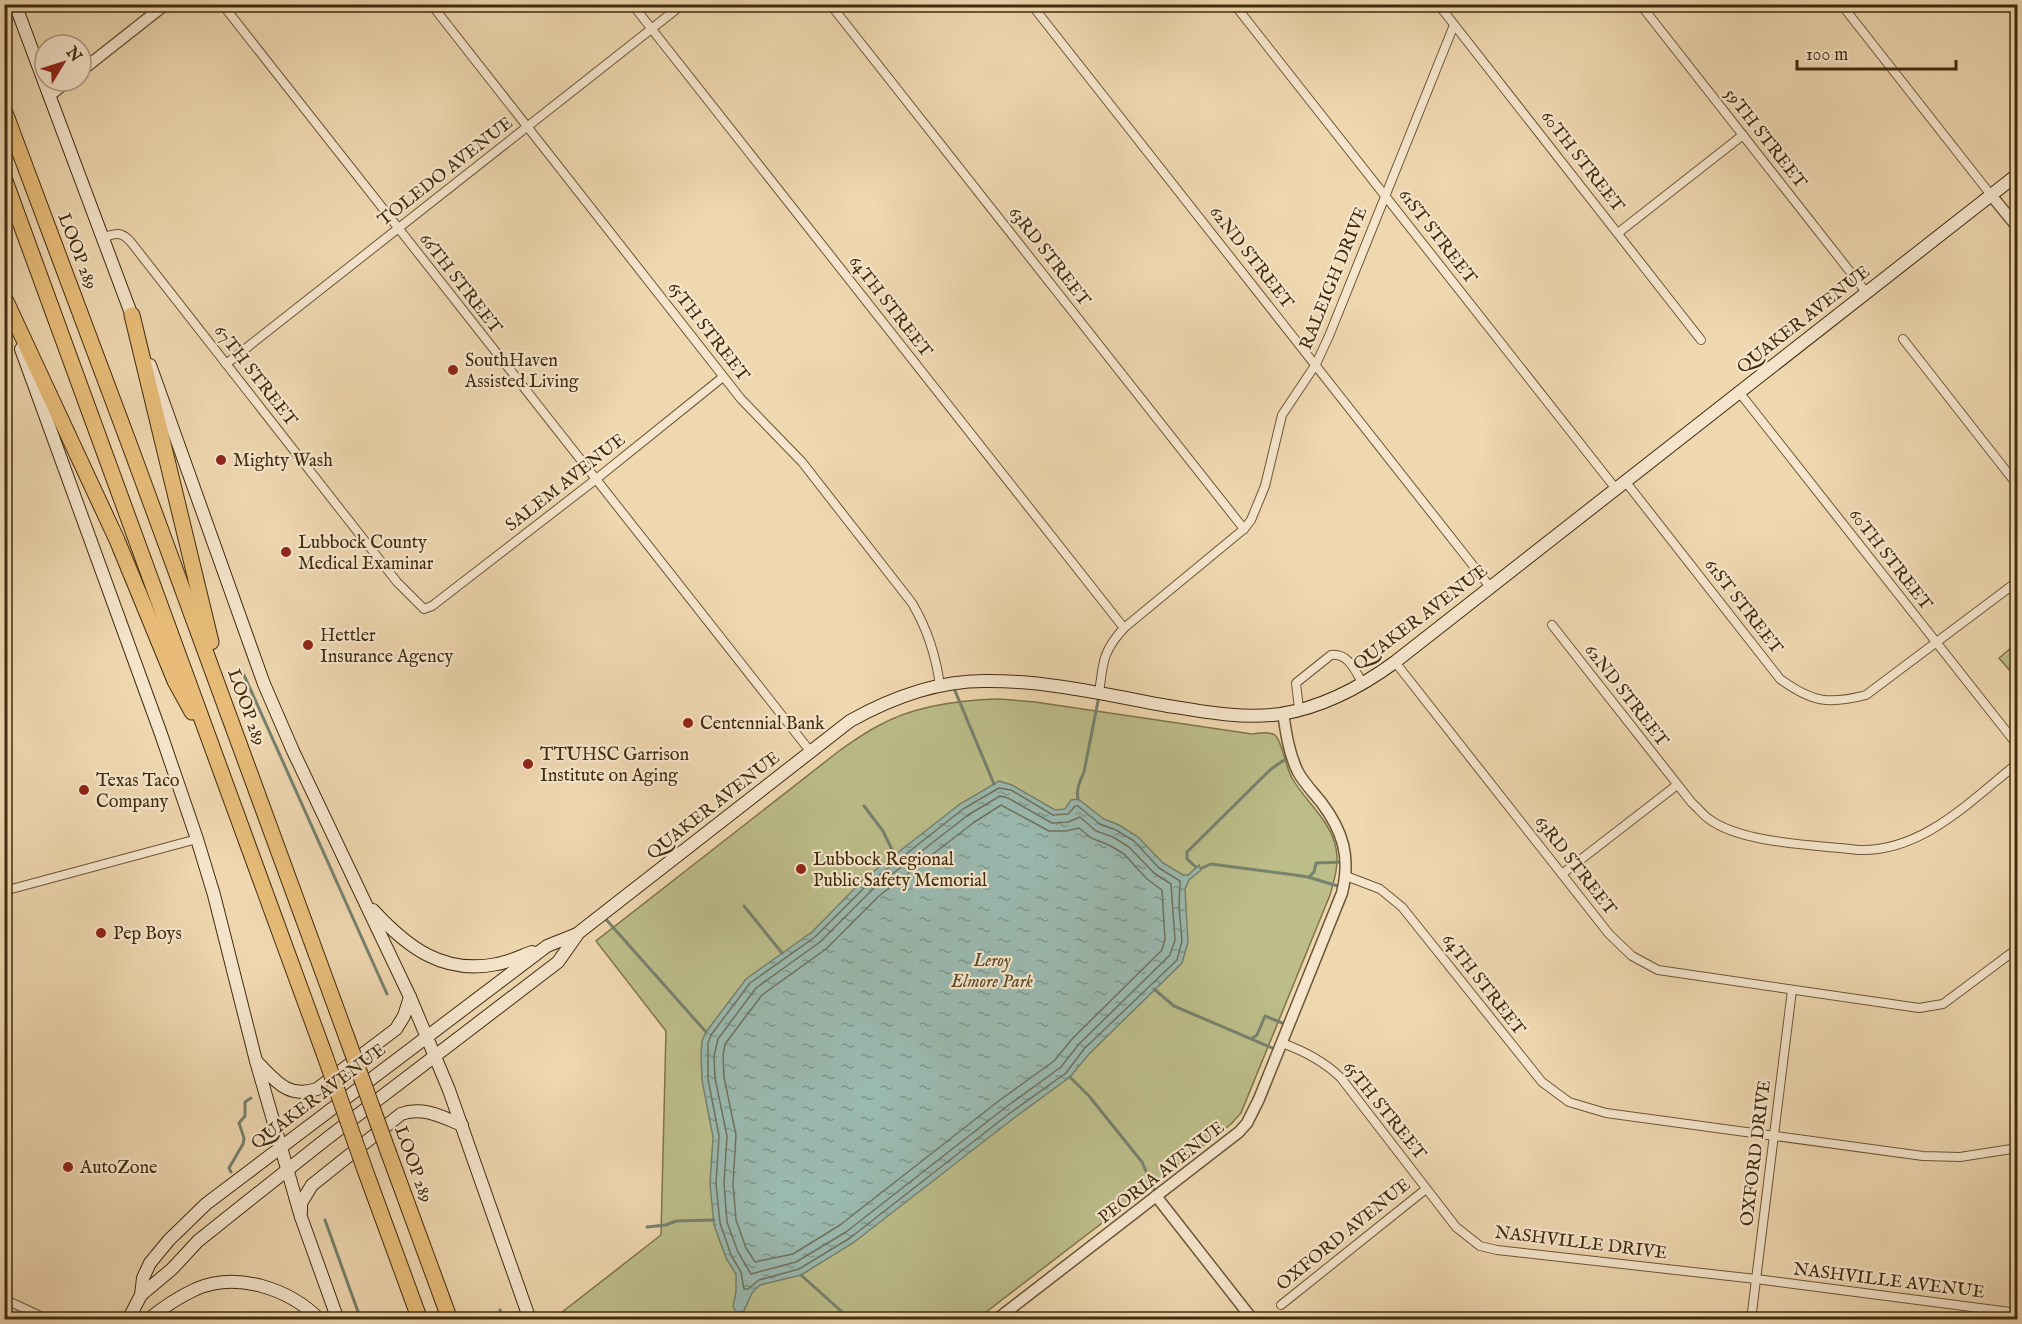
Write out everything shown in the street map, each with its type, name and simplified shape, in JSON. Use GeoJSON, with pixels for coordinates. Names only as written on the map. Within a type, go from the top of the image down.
{"type":"FeatureCollection","features":[{"type":"Feature","properties":{"kind":"highway","name":"LOOP 289"},"geometry":{"type":"LineString","coordinates":[[4,110],[223,697],[450,1320]]}},
{"type":"Feature","properties":{"kind":"highway"},"geometry":{"type":"LineString","coordinates":[[4,178],[420,1320]]}},
{"type":"Feature","properties":{"kind":"highway"},"geometry":{"type":"LineString","coordinates":[[4,297],[117,540],[175,681],[215,755]]}},
{"type":"Feature","properties":{"kind":"highway"},"geometry":{"type":"LineString","coordinates":[[132,315],[223,697]]}},
{"type":"Feature","properties":{"kind":"main road"},"geometry":{"type":"LineString","coordinates":[[15,4],[101,238],[132,315],[264,684],[293,751],[410,997],[462,1125],[530,1320]]}},
{"type":"Feature","properties":{"kind":"main road","name":"QUAKER AVENUE"},"geometry":{"type":"LineString","coordinates":[[141,1295],[172,1269],[198,1241],[558,962],[578,934],[850,721],[870,710],[913,693],[940,686],[981,681],[1021,682],[1235,715],[1283,713],[1317,705],[1363,684],[1395,662],[2018,174]]}},
{"type":"Feature","properties":{"kind":"main road"},"geometry":{"type":"LineString","coordinates":[[4,303],[197,839],[214,895],[256,1061],[301,1217],[338,1320]]}},
{"type":"Feature","properties":{"kind":"main road"},"geometry":{"type":"LineString","coordinates":[[364,900],[405,942],[422,953],[453,964],[481,967],[500,964],[547,946]]}},
{"type":"Feature","properties":{"kind":"main road","name":"QUAKER AVENUE"},"geometry":{"type":"LineString","coordinates":[[128,1320],[141,1295],[143,1278],[150,1263],[169,1240],[206,1204],[547,946],[578,934]]}},
{"type":"Feature","properties":{"kind":"main road"},"geometry":{"type":"LineString","coordinates":[[256,1061],[280,1086],[306,1093],[317,1089],[396,1029],[404,1016],[410,997]]}},
{"type":"Feature","properties":{"kind":"main road"},"geometry":{"type":"LineString","coordinates":[[301,1217],[301,1203],[312,1185],[401,1114],[410,1111],[425,1111],[462,1125]]}},
{"type":"Feature","properties":{"kind":"main road"},"geometry":{"type":"LineString","coordinates":[[148,1320],[160,1310],[196,1289],[214,1284],[236,1282],[261,1285],[287,1295],[320,1320]]}},
{"type":"Feature","properties":{"kind":"street"},"geometry":{"type":"LineString","coordinates":[[93,62],[166,4]]}},
{"type":"Feature","properties":{"kind":"street","name":"66TH STREET"},"geometry":{"type":"LineString","coordinates":[[222,4],[810,751]]}},
{"type":"Feature","properties":{"kind":"street","name":"65TH STREET"},"geometry":{"type":"LineString","coordinates":[[431,4],[723,377],[802,462],[912,603],[932,642],[940,686]]}},
{"type":"Feature","properties":{"kind":"street","name":"64TH STREET"},"geometry":{"type":"LineString","coordinates":[[632,4],[1124,628]]}},
{"type":"Feature","properties":{"kind":"street","name":"TOLEDO AVENUE"},"geometry":{"type":"LineString","coordinates":[[226,364],[683,4]]}},
{"type":"Feature","properties":{"kind":"street","name":"63RD STREET"},"geometry":{"type":"LineString","coordinates":[[830,4],[1244,529]]}},
{"type":"Feature","properties":{"kind":"street","name":"62ND STREET"},"geometry":{"type":"LineString","coordinates":[[1031,4],[1490,587]]}},
{"type":"Feature","properties":{"kind":"street","name":"61ST STREET"},"geometry":{"type":"LineString","coordinates":[[1234,4],[1385,196],[1780,679],[1812,699],[1830,701],[1866,695],[1937,643]]}},
{"type":"Feature","properties":{"kind":"street","name":"60TH STREET"},"geometry":{"type":"LineString","coordinates":[[1438,4],[1701,340]]}},
{"type":"Feature","properties":{"kind":"street","name":"59TH STREET"},"geometry":{"type":"LineString","coordinates":[[1640,4],[1866,292]]}},
{"type":"Feature","properties":{"kind":"street"},"geometry":{"type":"LineString","coordinates":[[1840,4],[2018,228]]}},
{"type":"Feature","properties":{"kind":"street","name":"RALEIGH DRIVE"},"geometry":{"type":"LineString","coordinates":[[1099,694],[1103,662],[1110,644],[1124,628],[1244,529],[1251,520],[1265,486],[1282,415],[1316,364],[1329,336],[1454,25]]}},
{"type":"Feature","properties":{"kind":"street"},"geometry":{"type":"LineString","coordinates":[[49,96],[53,93]]}},
{"type":"Feature","properties":{"kind":"street"},"geometry":{"type":"LineString","coordinates":[[1618,233],[1743,135]]}},
{"type":"Feature","properties":{"kind":"street","name":"67TH STREET"},"geometry":{"type":"LineString","coordinates":[[101,238],[117,233],[124,234],[397,582],[424,609]]}},
{"type":"Feature","properties":{"kind":"street"},"geometry":{"type":"LineString","coordinates":[[1904,339],[2018,486]]}},
{"type":"Feature","properties":{"kind":"street","name":"SALEM AVENUE"},"geometry":{"type":"LineString","coordinates":[[424,609],[432,606],[595,480],[723,377]]}},
{"type":"Feature","properties":{"kind":"street","name":"60TH STREET"},"geometry":{"type":"LineString","coordinates":[[1739,392],[2018,746]]}},
{"type":"Feature","properties":{"kind":"street"},"geometry":{"type":"LineString","coordinates":[[1937,643],[2018,581]]}},
{"type":"Feature","properties":{"kind":"street","name":"62ND STREET"},"geometry":{"type":"LineString","coordinates":[[1552,625],[1677,784],[1710,820],[1756,838],[1875,850],[1892,847],[1935,828],[2018,763]]}},
{"type":"Feature","properties":{"kind":"street"},"geometry":{"type":"LineString","coordinates":[[1299,709],[1296,683],[1328,657],[1338,655],[1345,658],[1363,684]]}},
{"type":"Feature","properties":{"kind":"street","name":"63RD STREET"},"geometry":{"type":"LineString","coordinates":[[1395,662],[1619,946],[1643,963],[1658,970],[1792,990]]}},
{"type":"Feature","properties":{"kind":"street"},"geometry":{"type":"LineString","coordinates":[[1283,713],[1292,759],[1299,774],[1329,812],[1338,828],[1345,850],[1346,876]]}},
{"type":"Feature","properties":{"kind":"street"},"geometry":{"type":"LineString","coordinates":[[1562,874],[1677,784]]}},
{"type":"Feature","properties":{"kind":"street"},"geometry":{"type":"LineString","coordinates":[[4,891],[197,839]]}},
{"type":"Feature","properties":{"kind":"street","name":"64TH STREET"},"geometry":{"type":"LineString","coordinates":[[1346,876],[1380,890],[1402,907],[1542,1082],[1557,1095],[1583,1107],[1606,1113],[1923,1156],[1960,1157],[2018,1148]]}},
{"type":"Feature","properties":{"kind":"street","name":"PEORIA AVENUE"},"geometry":{"type":"LineString","coordinates":[[996,1320],[1239,1132],[1247,1123],[1282,1043],[1342,893],[1346,876]]}},
{"type":"Feature","properties":{"kind":"street"},"geometry":{"type":"LineString","coordinates":[[1792,990],[1919,1008],[1943,1004],[2018,948]]}},
{"type":"Feature","properties":{"kind":"street","name":"OXFORD DRIVE"},"geometry":{"type":"LineString","coordinates":[[1751,1320],[1792,990]]}},
{"type":"Feature","properties":{"kind":"street","name":"65TH STREET"},"geometry":{"type":"LineString","coordinates":[[1282,1043],[1304,1051],[1329,1066],[1341,1078],[1426,1189]]}},
{"type":"Feature","properties":{"kind":"street","name":"NASHVILLE DRIVE"},"geometry":{"type":"LineString","coordinates":[[1426,1189],[1456,1227],[1480,1246],[1497,1250],[1756,1279]]}},
{"type":"Feature","properties":{"kind":"street","name":"OXFORD AVENUE"},"geometry":{"type":"LineString","coordinates":[[1281,1305],[1426,1189]]}},
{"type":"Feature","properties":{"kind":"street"},"geometry":{"type":"LineString","coordinates":[[1156,1196],[1253,1320]]}},
{"type":"Feature","properties":{"kind":"street","name":"NASHVILLE AVENUE"},"geometry":{"type":"LineString","coordinates":[[1756,1279],[2018,1313]]}},
{"type":"Feature","properties":{"kind":"street"},"geometry":{"type":"LineString","coordinates":[[4,1299],[49,1320]]}},
{"type":"Feature","properties":{"kind":"green space"},"geometry":{"type":"Polygon","coordinates":[[[2017,643],[2017,667],[2011,672],[1999,658],[2017,643]]]}},
{"type":"Feature","properties":{"kind":"green space","name":"Leroy Elmore Park"},"geometry":{"type":"Polygon","coordinates":[[[999,699],[1035,702],[1252,734],[1270,733],[1277,738],[1292,778],[1332,835],[1337,863],[1330,895],[1241,1113],[1231,1124],[977,1319],[552,1320],[661,1235],[666,1031],[596,941],[839,751],[868,732],[892,719],[921,709],[937,705],[999,699]]]}},
{"type":"Feature","properties":{"kind":"water"},"geometry":{"type":"Polygon","coordinates":[[[999,781],[1012,785],[1055,810],[1065,809],[1071,800],[1078,799],[1104,819],[1138,837],[1163,863],[1183,875],[1188,875],[1199,865],[1201,870],[1189,880],[1185,889],[1188,942],[1182,963],[1089,1054],[1070,1077],[853,1243],[801,1275],[760,1285],[752,1293],[744,1311],[736,1312],[733,1306],[736,1274],[726,1258],[714,1225],[710,1184],[713,1137],[702,1080],[701,1056],[702,1041],[706,1032],[746,979],[812,932],[864,879],[960,804],[999,781]]]}},
{"type":"Feature","properties":{"kind":"waterway"},"geometry":{"type":"LineString","coordinates":[[244,675],[387,994]]}},
{"type":"Feature","properties":{"kind":"waterway"},"geometry":{"type":"LineString","coordinates":[[953,686],[994,784]]}},
{"type":"Feature","properties":{"kind":"waterway"},"geometry":{"type":"LineString","coordinates":[[1078,799],[1078,788],[1084,772],[1099,696]]}},
{"type":"Feature","properties":{"kind":"waterway"},"geometry":{"type":"LineString","coordinates":[[1196,867],[1187,859],[1187,852],[1271,769],[1290,756]]}},
{"type":"Feature","properties":{"kind":"waterway"},"geometry":{"type":"LineString","coordinates":[[864,806],[883,831],[895,856]]}},
{"type":"Feature","properties":{"kind":"waterway"},"geometry":{"type":"LineString","coordinates":[[1309,877],[1314,872],[1316,863],[1344,862]]}},
{"type":"Feature","properties":{"kind":"waterway"},"geometry":{"type":"LineString","coordinates":[[1202,868],[1211,864],[1295,875],[1341,887]]}},
{"type":"Feature","properties":{"kind":"waterway"},"geometry":{"type":"LineString","coordinates":[[744,906],[782,953]]}},
{"type":"Feature","properties":{"kind":"waterway"},"geometry":{"type":"LineString","coordinates":[[603,916],[706,1032]]}},
{"type":"Feature","properties":{"kind":"waterway"},"geometry":{"type":"LineString","coordinates":[[1154,989],[1174,1006],[1277,1050]]}},
{"type":"Feature","properties":{"kind":"waterway"},"geometry":{"type":"LineString","coordinates":[[1251,1039],[1257,1035],[1265,1016],[1287,1025]]}},
{"type":"Feature","properties":{"kind":"waterway"},"geometry":{"type":"LineString","coordinates":[[1070,1077],[1089,1096],[1142,1162],[1156,1194]]}},
{"type":"Feature","properties":{"kind":"waterway"},"geometry":{"type":"LineString","coordinates":[[231,1172],[229,1168],[244,1138],[239,1123],[245,1116],[245,1102],[251,1098]]}},
{"type":"Feature","properties":{"kind":"waterway"},"geometry":{"type":"LineString","coordinates":[[325,1220],[361,1320]]}},
{"type":"Feature","properties":{"kind":"waterway"},"geometry":{"type":"LineString","coordinates":[[647,1227],[666,1225],[676,1221],[714,1220]]}},
{"type":"Feature","properties":{"kind":"waterway"},"geometry":{"type":"LineString","coordinates":[[801,1275],[851,1320]]}},
{"type":"Feature","properties":{"kind":"waterway"},"geometry":{"type":"LineString","coordinates":[[500,1310],[504,1320]]}},
{"type":"Feature","properties":{"kind":"waterway"},"geometry":{"type":"LineString","coordinates":[[732,1320],[736,1312]]}},
{"type":"Feature","properties":{"kind":"place","name":"SouthHaven Assisted Living"},"geometry":{"type":"Point","coordinates":[453,370]}},
{"type":"Feature","properties":{"kind":"place","name":"Mighty Wash"},"geometry":{"type":"Point","coordinates":[221,460]}},
{"type":"Feature","properties":{"kind":"place","name":"Lubbock County Medical Examinar"},"geometry":{"type":"Point","coordinates":[286,552]}},
{"type":"Feature","properties":{"kind":"place","name":"Hettler Insurance Agency"},"geometry":{"type":"Point","coordinates":[308,645]}},
{"type":"Feature","properties":{"kind":"place","name":"Centennial Bank"},"geometry":{"type":"Point","coordinates":[688,723]}},
{"type":"Feature","properties":{"kind":"place","name":"TTUHSC Garrison Institute on Aging"},"geometry":{"type":"Point","coordinates":[528,764]}},
{"type":"Feature","properties":{"kind":"place","name":"Texas Taco Company"},"geometry":{"type":"Point","coordinates":[84,790]}},
{"type":"Feature","properties":{"kind":"place","name":"Lubbock Regional Public Safety Memorial"},"geometry":{"type":"Point","coordinates":[801,869]}},
{"type":"Feature","properties":{"kind":"place","name":"Pep Boys"},"geometry":{"type":"Point","coordinates":[101,933]}},
{"type":"Feature","properties":{"kind":"place","name":"AutoZone"},"geometry":{"type":"Point","coordinates":[68,1167]}}]}
